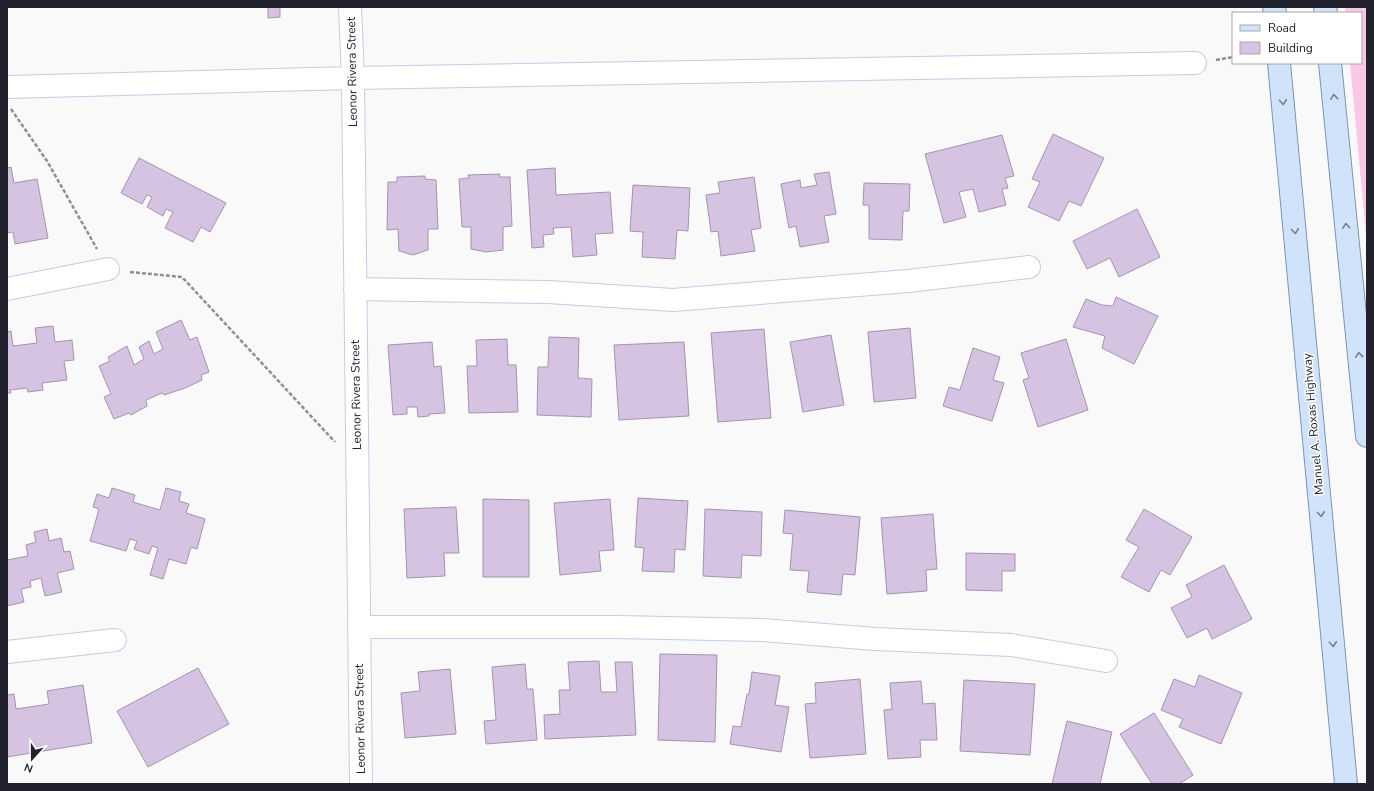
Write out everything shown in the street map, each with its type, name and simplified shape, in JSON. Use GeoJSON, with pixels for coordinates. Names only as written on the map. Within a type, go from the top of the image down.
{"type":"FeatureCollection","features":[{"type":"Feature","properties":{"kind":"main road","name":"Manuel A. Roxas Highway"},"geometry":{"type":"LineString","coordinates":[[1279,64],[1346,784]]}},
{"type":"Feature","properties":{"kind":"main road"},"geometry":{"type":"LineString","coordinates":[[1330,64],[1367,436]]}},
{"type":"Feature","properties":{"kind":"street","name":"Leonor Rivera Street"},"geometry":{"type":"LineString","coordinates":[[350,7],[353,78],[361,784]]}},
{"type":"Feature","properties":{"kind":"street"},"geometry":{"type":"LineString","coordinates":[[7,87],[353,78],[1195,63]]}},
{"type":"Feature","properties":{"kind":"street"},"geometry":{"type":"LineString","coordinates":[[355,289],[548,292],[673,300],[908,281],[1029,267]]}},
{"type":"Feature","properties":{"kind":"street"},"geometry":{"type":"LineString","coordinates":[[7,289],[108,269]]}},
{"type":"Feature","properties":{"kind":"street"},"geometry":{"type":"LineString","coordinates":[[359,627],[618,627],[762,630],[1011,646],[1106,661]]}},
{"type":"Feature","properties":{"kind":"street"},"geometry":{"type":"LineString","coordinates":[[7,652],[115,640]]}},
{"type":"Feature","properties":{"kind":"path"},"geometry":{"type":"LineString","coordinates":[[7,104],[47,161],[108,269],[182,278],[357,466]]}},
{"type":"Feature","properties":{"kind":"shaded area"},"geometry":{"type":"Polygon","coordinates":[[[1345,7],[1367,7],[1367,246],[1350,64],[1362,64],[1362,12],[1346,12],[1345,7]]]}},
{"type":"Feature","properties":{"kind":"building"},"geometry":{"type":"Polygon","coordinates":[[[268,7],[280,7],[280,17],[268,18],[268,7]]]}},
{"type":"Feature","properties":{"kind":"building"},"geometry":{"type":"Polygon","coordinates":[[[1053,134],[1104,158],[1081,206],[1069,201],[1059,221],[1028,207],[1040,182],[1032,179],[1053,134]]]}},
{"type":"Feature","properties":{"kind":"building"},"geometry":{"type":"Polygon","coordinates":[[[1002,135],[1014,176],[1005,178],[1008,188],[1002,189],[1006,205],[979,212],[973,189],[959,192],[966,217],[944,223],[925,154],[1002,135]]]}},
{"type":"Feature","properties":{"kind":"building"},"geometry":{"type":"Polygon","coordinates":[[[139,158],[226,203],[210,232],[201,227],[193,242],[165,228],[173,212],[166,209],[163,216],[147,207],[152,197],[147,195],[142,204],[121,193],[139,158]]]}},
{"type":"Feature","properties":{"kind":"building"},"geometry":{"type":"Polygon","coordinates":[[[11,167],[14,183],[37,179],[48,238],[15,244],[13,232],[7,233],[7,168],[11,167]]]}},
{"type":"Feature","properties":{"kind":"building"},"geometry":{"type":"Polygon","coordinates":[[[555,168],[556,195],[610,192],[613,233],[595,234],[597,255],[573,257],[571,227],[553,228],[554,234],[543,235],[544,247],[532,248],[527,170],[555,168]]]}},
{"type":"Feature","properties":{"kind":"building"},"geometry":{"type":"Polygon","coordinates":[[[829,172],[836,214],[824,216],[829,242],[800,247],[796,226],[789,228],[781,184],[800,180],[801,188],[817,185],[814,174],[829,172]]]}},
{"type":"Feature","properties":{"kind":"building"},"geometry":{"type":"Polygon","coordinates":[[[500,174],[499,177],[510,177],[512,226],[503,227],[503,250],[486,252],[471,249],[471,227],[462,227],[459,179],[469,178],[468,175],[500,174]]]}},
{"type":"Feature","properties":{"kind":"building"},"geometry":{"type":"Polygon","coordinates":[[[425,176],[425,179],[436,180],[438,229],[428,229],[428,250],[413,255],[399,251],[398,229],[387,230],[388,182],[397,182],[397,177],[425,176]]]}},
{"type":"Feature","properties":{"kind":"building"},"geometry":{"type":"Polygon","coordinates":[[[754,177],[761,228],[751,230],[755,251],[721,256],[718,231],[711,232],[706,195],[720,193],[718,182],[754,177]]]}},
{"type":"Feature","properties":{"kind":"building"},"geometry":{"type":"Polygon","coordinates":[[[864,183],[910,184],[909,211],[903,211],[902,240],[869,239],[869,205],[863,205],[864,183]]]}},
{"type":"Feature","properties":{"kind":"building"},"geometry":{"type":"Polygon","coordinates":[[[633,185],[690,188],[688,231],[677,230],[675,259],[642,257],[643,232],[630,231],[633,185]]]}},
{"type":"Feature","properties":{"kind":"building"},"geometry":{"type":"Polygon","coordinates":[[[1137,209],[1160,257],[1119,277],[1110,258],[1087,269],[1073,241],[1137,209]]]}},
{"type":"Feature","properties":{"kind":"building"},"geometry":{"type":"Polygon","coordinates":[[[1116,297],[1158,316],[1134,364],[1102,348],[1105,336],[1073,327],[1086,299],[1102,305],[1113,306],[1116,297]]]}},
{"type":"Feature","properties":{"kind":"building"},"geometry":{"type":"Polygon","coordinates":[[[181,320],[190,340],[197,337],[209,372],[201,375],[202,380],[185,388],[164,395],[162,393],[146,400],[147,406],[131,415],[129,413],[114,419],[104,397],[111,394],[99,366],[110,361],[108,357],[127,346],[134,365],[144,359],[139,347],[149,341],[154,354],[163,349],[156,332],[181,320]]]}},
{"type":"Feature","properties":{"kind":"building"},"geometry":{"type":"Polygon","coordinates":[[[53,326],[55,342],[72,340],[74,360],[64,361],[67,380],[42,383],[43,390],[28,392],[27,388],[10,390],[11,393],[7,393],[7,332],[11,331],[13,346],[37,343],[35,328],[53,326]]]}},
{"type":"Feature","properties":{"kind":"building"},"geometry":{"type":"Polygon","coordinates":[[[910,328],[916,398],[874,402],[868,332],[910,328]]]}},
{"type":"Feature","properties":{"kind":"building"},"geometry":{"type":"Polygon","coordinates":[[[764,329],[771,418],[718,422],[711,333],[764,329]]]}},
{"type":"Feature","properties":{"kind":"building"},"geometry":{"type":"Polygon","coordinates":[[[831,335],[844,405],[803,412],[790,342],[831,335]]]}},
{"type":"Feature","properties":{"kind":"building"},"geometry":{"type":"Polygon","coordinates":[[[549,337],[579,338],[578,378],[592,379],[591,417],[537,415],[538,367],[548,367],[549,337]]]}},
{"type":"Feature","properties":{"kind":"building"},"geometry":{"type":"Polygon","coordinates":[[[507,339],[508,365],[516,365],[518,412],[469,413],[467,366],[477,366],[476,340],[507,339]]]}},
{"type":"Feature","properties":{"kind":"building"},"geometry":{"type":"Polygon","coordinates":[[[1066,339],[1088,410],[1038,427],[1023,380],[1029,378],[1021,353],[1066,339]]]}},
{"type":"Feature","properties":{"kind":"building"},"geometry":{"type":"Polygon","coordinates":[[[432,342],[434,367],[441,366],[445,413],[429,414],[429,416],[418,417],[417,407],[407,407],[407,414],[393,415],[388,345],[432,342]]]}},
{"type":"Feature","properties":{"kind":"building"},"geometry":{"type":"Polygon","coordinates":[[[684,342],[689,416],[619,420],[614,345],[684,342]]]}},
{"type":"Feature","properties":{"kind":"building"},"geometry":{"type":"Polygon","coordinates":[[[973,348],[1000,357],[993,380],[1004,383],[992,421],[943,406],[949,387],[960,390],[973,348]]]}},
{"type":"Feature","properties":{"kind":"building"},"geometry":{"type":"Polygon","coordinates":[[[112,488],[135,495],[133,502],[160,510],[166,488],[181,492],[179,501],[189,504],[186,513],[205,519],[197,549],[191,547],[186,564],[169,559],[163,579],[150,575],[158,548],[152,546],[149,554],[134,549],[137,541],[130,539],[126,551],[90,541],[99,509],[93,507],[97,494],[109,498],[112,488]]]}},
{"type":"Feature","properties":{"kind":"building"},"geometry":{"type":"Polygon","coordinates":[[[638,498],[688,501],[685,550],[675,549],[674,572],[642,571],[644,548],[635,547],[638,498]]]}},
{"type":"Feature","properties":{"kind":"building"},"geometry":{"type":"Polygon","coordinates":[[[483,499],[529,500],[529,577],[483,577],[483,499]]]}},
{"type":"Feature","properties":{"kind":"building"},"geometry":{"type":"Polygon","coordinates":[[[610,499],[614,550],[599,551],[601,571],[560,575],[554,503],[610,499]]]}},
{"type":"Feature","properties":{"kind":"building"},"geometry":{"type":"Polygon","coordinates":[[[456,507],[459,553],[444,553],[445,576],[407,578],[404,509],[456,507]]]}},
{"type":"Feature","properties":{"kind":"building"},"geometry":{"type":"Polygon","coordinates":[[[705,509],[762,512],[761,556],[742,555],[741,578],[703,576],[705,509]]]}},
{"type":"Feature","properties":{"kind":"building"},"geometry":{"type":"Polygon","coordinates":[[[1144,509],[1192,537],[1170,575],[1161,570],[1149,592],[1121,577],[1139,547],[1126,540],[1144,509]]]}},
{"type":"Feature","properties":{"kind":"building"},"geometry":{"type":"Polygon","coordinates":[[[785,510],[860,517],[855,575],[843,574],[841,595],[807,592],[809,571],[790,570],[793,534],[783,533],[785,510]]]}},
{"type":"Feature","properties":{"kind":"building"},"geometry":{"type":"Polygon","coordinates":[[[933,514],[937,569],[926,570],[927,591],[887,594],[881,518],[933,514]]]}},
{"type":"Feature","properties":{"kind":"building"},"geometry":{"type":"Polygon","coordinates":[[[47,529],[49,541],[61,538],[64,552],[70,551],[74,569],[57,573],[62,592],[45,596],[41,578],[30,581],[31,587],[21,589],[24,602],[7,606],[7,560],[28,556],[26,545],[36,542],[34,532],[47,529]]]}},
{"type":"Feature","properties":{"kind":"building"},"geometry":{"type":"Polygon","coordinates":[[[966,553],[1015,554],[1015,571],[1002,571],[1002,591],[966,590],[966,553]]]}},
{"type":"Feature","properties":{"kind":"building"},"geometry":{"type":"Polygon","coordinates":[[[1224,565],[1252,619],[1212,639],[1207,628],[1187,638],[1171,608],[1192,597],[1186,585],[1224,565]]]}},
{"type":"Feature","properties":{"kind":"building"},"geometry":{"type":"Polygon","coordinates":[[[660,654],[717,655],[715,742],[658,740],[660,654]]]}},
{"type":"Feature","properties":{"kind":"building"},"geometry":{"type":"Polygon","coordinates":[[[599,661],[601,692],[617,692],[615,662],[632,662],[636,735],[545,739],[544,715],[560,714],[559,690],[570,690],[568,662],[599,661]]]}},
{"type":"Feature","properties":{"kind":"building"},"geometry":{"type":"Polygon","coordinates":[[[525,664],[527,689],[533,689],[537,740],[486,744],[484,721],[496,720],[492,667],[525,664]]]}},
{"type":"Feature","properties":{"kind":"building"},"geometry":{"type":"Polygon","coordinates":[[[198,668],[229,724],[148,767],[117,711],[198,668]]]}},
{"type":"Feature","properties":{"kind":"building"},"geometry":{"type":"Polygon","coordinates":[[[450,669],[456,734],[405,738],[401,693],[420,691],[418,672],[450,669]]]}},
{"type":"Feature","properties":{"kind":"building"},"geometry":{"type":"Polygon","coordinates":[[[752,672],[780,676],[775,705],[789,707],[781,752],[730,744],[733,726],[741,727],[747,694],[749,694],[752,672]]]}},
{"type":"Feature","properties":{"kind":"building"},"geometry":{"type":"Polygon","coordinates":[[[1199,675],[1242,693],[1221,744],[1179,727],[1183,719],[1161,710],[1174,679],[1195,687],[1199,675]]]}},
{"type":"Feature","properties":{"kind":"building"},"geometry":{"type":"Polygon","coordinates":[[[860,679],[866,754],[810,758],[805,704],[816,703],[815,683],[860,679]]]}},
{"type":"Feature","properties":{"kind":"building"},"geometry":{"type":"Polygon","coordinates":[[[964,680],[1035,684],[1030,755],[960,751],[964,680]]]}},
{"type":"Feature","properties":{"kind":"building"},"geometry":{"type":"Polygon","coordinates":[[[921,681],[923,704],[935,703],[937,740],[920,740],[921,757],[888,759],[884,710],[892,709],[890,683],[921,681]]]}},
{"type":"Feature","properties":{"kind":"building"},"geometry":{"type":"Polygon","coordinates":[[[83,685],[92,743],[7,757],[7,695],[14,694],[16,709],[49,704],[47,691],[83,685]]]}},
{"type":"Feature","properties":{"kind":"building"},"geometry":{"type":"Polygon","coordinates":[[[1154,713],[1193,775],[1179,784],[1152,784],[1120,734],[1154,713]]]}},
{"type":"Feature","properties":{"kind":"building"},"geometry":{"type":"Polygon","coordinates":[[[1067,721],[1112,732],[1100,784],[1052,784],[1067,721]]]}}]}
